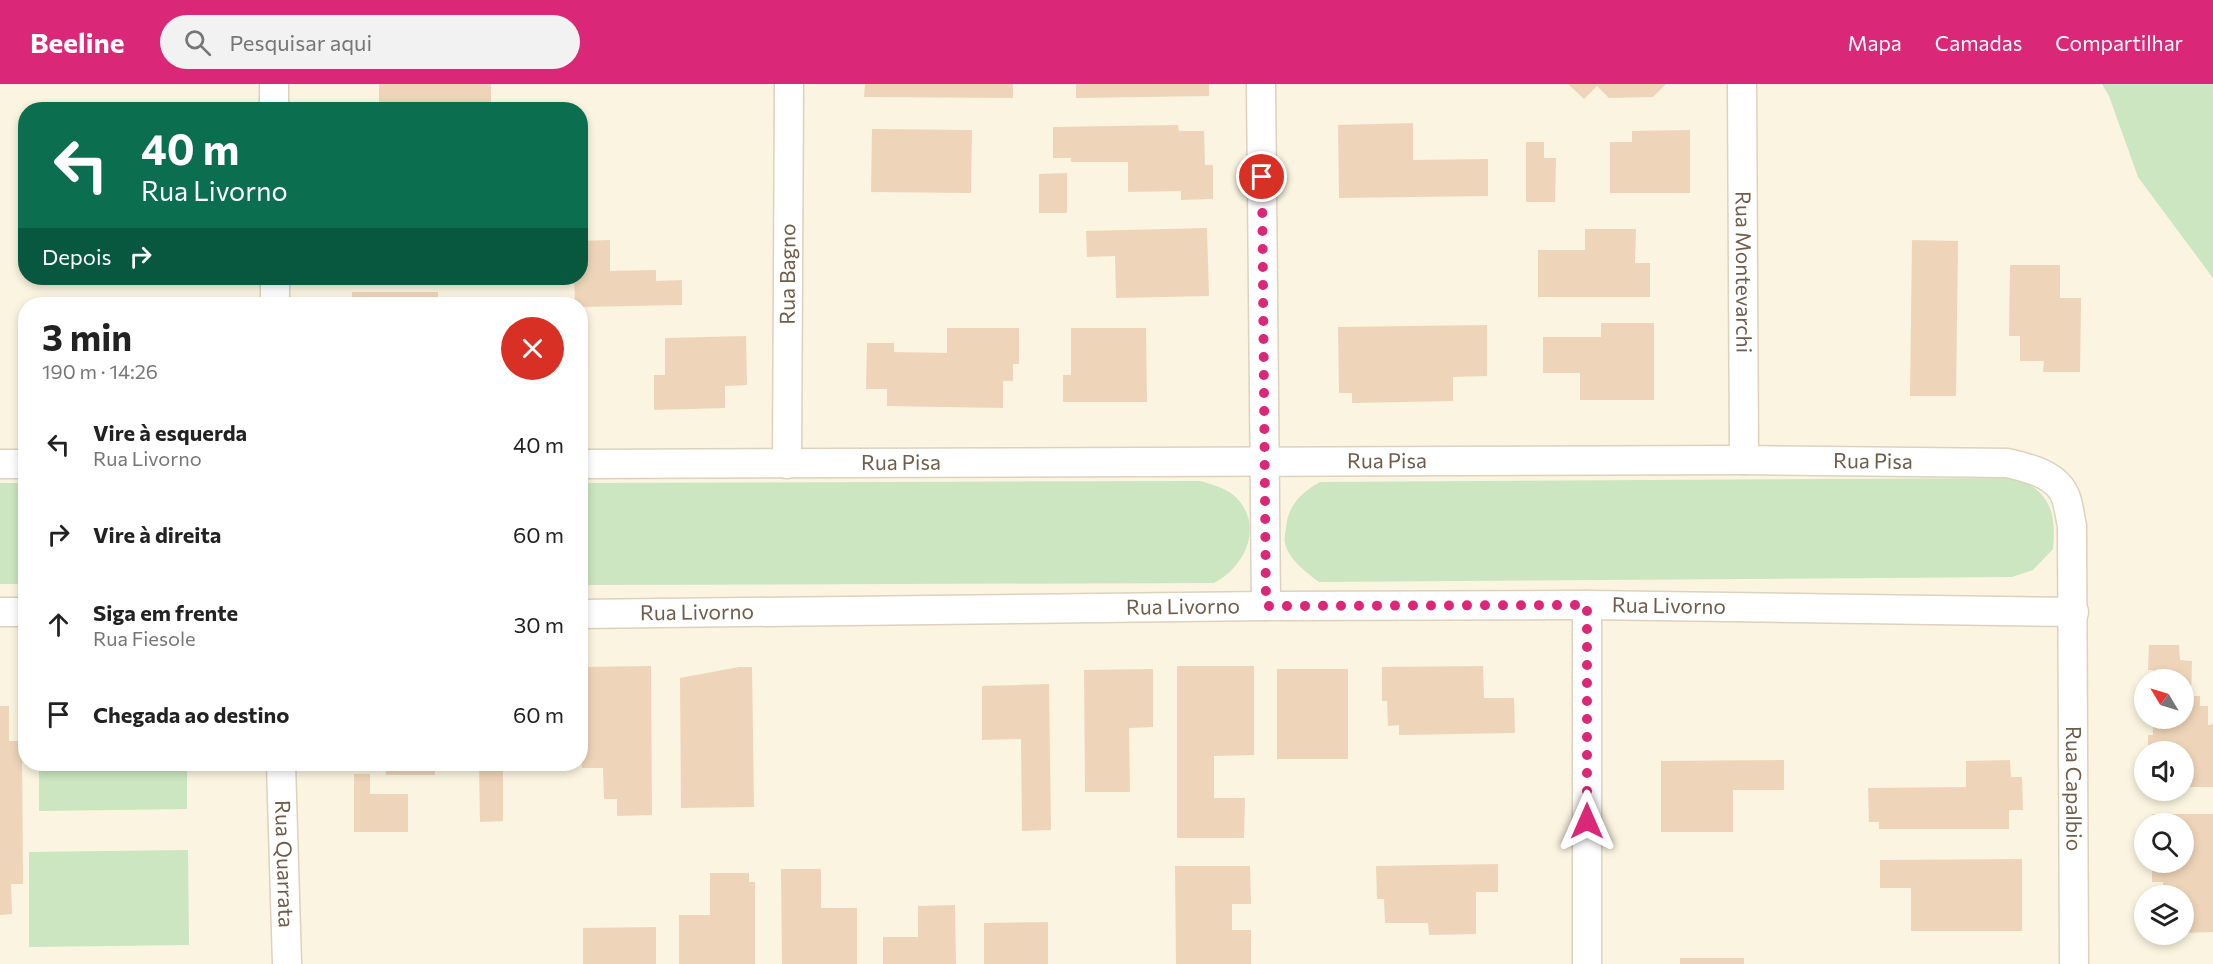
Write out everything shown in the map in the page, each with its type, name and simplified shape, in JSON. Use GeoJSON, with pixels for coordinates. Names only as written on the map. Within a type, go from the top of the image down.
{"type":"FeatureCollection","features":[{"type":"Feature","properties":{"kind":"street"},"geometry":{"type":"LineString","coordinates":[[274,84],[274,102]]}},
{"type":"Feature","properties":{"kind":"street","name":"Rua Bagno"},"geometry":{"type":"LineString","coordinates":[[787,464],[789,84]]}},
{"type":"Feature","properties":{"kind":"street"},"geometry":{"type":"LineString","coordinates":[[1261,84],[1266,606]]}},
{"type":"Feature","properties":{"kind":"street","name":"Rua Montevarchi"},"geometry":{"type":"LineString","coordinates":[[1742,84],[1744,460]]}},
{"type":"Feature","properties":{"kind":"street","name":"Rua Pisa"},"geometry":{"type":"LineString","coordinates":[[588,464],[1744,460],[2007,463],[2046,475],[2066,495],[2072,526],[2074,612]]}},
{"type":"Feature","properties":{"kind":"street"},"geometry":{"type":"LineString","coordinates":[[0,464],[18,464]]}},
{"type":"Feature","properties":{"kind":"street"},"geometry":{"type":"LineString","coordinates":[[1587,605],[1587,964]]}},
{"type":"Feature","properties":{"kind":"street","name":"Rua Livorno"},"geometry":{"type":"LineString","coordinates":[[588,614],[1266,606],[1587,605],[2074,612]]}},
{"type":"Feature","properties":{"kind":"street"},"geometry":{"type":"LineString","coordinates":[[0,612],[18,612]]}},
{"type":"Feature","properties":{"kind":"street","name":"Rua Capalbio"},"geometry":{"type":"LineString","coordinates":[[2074,612],[2074,964]]}},
{"type":"Feature","properties":{"kind":"street","name":"Rua Quarrata"},"geometry":{"type":"LineString","coordinates":[[280,771],[287,964]]}},
{"type":"Feature","properties":{"kind":"green space"},"geometry":{"type":"Polygon","coordinates":[[[2102,84],[2213,84],[2213,278],[2138,177],[2109,96],[2102,84]]]}},
{"type":"Feature","properties":{"kind":"green space"},"geometry":{"type":"Polygon","coordinates":[[[2017,478],[2029,484],[2045,498],[2052,515],[2054,537],[2053,549],[2033,570],[2012,577],[1319,582],[1294,560],[1285,541],[1287,521],[1292,507],[1301,496],[1320,482],[2017,478]]]}},
{"type":"Feature","properties":{"kind":"green space"},"geometry":{"type":"Polygon","coordinates":[[[1200,481],[1232,494],[1247,513],[1250,525],[1249,537],[1241,559],[1224,577],[1214,583],[588,585],[588,483],[1200,481]]]}},
{"type":"Feature","properties":{"kind":"green space"},"geometry":{"type":"Polygon","coordinates":[[[0,483],[18,483],[18,584],[0,584],[0,483]]]}},
{"type":"Feature","properties":{"kind":"green space"},"geometry":{"type":"Polygon","coordinates":[[[39,771],[187,771],[187,809],[39,811],[39,771]]]}},
{"type":"Feature","properties":{"kind":"green space"},"geometry":{"type":"Polygon","coordinates":[[[188,850],[189,945],[29,947],[29,852],[188,850]]]}},
{"type":"Feature","properties":{"kind":"building"},"geometry":{"type":"Polygon","coordinates":[[[379,84],[491,84],[491,102],[379,102],[379,84]]]}},
{"type":"Feature","properties":{"kind":"building"},"geometry":{"type":"Polygon","coordinates":[[[865,84],[1013,84],[1013,98],[864,97],[865,84]]]}},
{"type":"Feature","properties":{"kind":"building"},"geometry":{"type":"Polygon","coordinates":[[[1076,84],[1209,84],[1209,96],[1076,98],[1076,84]]]}},
{"type":"Feature","properties":{"kind":"building"},"geometry":{"type":"Polygon","coordinates":[[[1568,84],[1666,84],[1653,97],[1609,98],[1597,86],[1584,99],[1568,84]]]}},
{"type":"Feature","properties":{"kind":"building"},"geometry":{"type":"Polygon","coordinates":[[[1413,123],[1413,160],[1488,159],[1488,196],[1339,198],[1338,125],[1413,123]]]}},
{"type":"Feature","properties":{"kind":"building"},"geometry":{"type":"Polygon","coordinates":[[[1178,125],[1179,131],[1204,131],[1205,165],[1213,165],[1213,199],[1181,200],[1181,191],[1128,192],[1128,162],[1071,162],[1071,158],[1053,158],[1053,127],[1178,125]]]}},
{"type":"Feature","properties":{"kind":"building"},"geometry":{"type":"Polygon","coordinates":[[[872,129],[972,130],[971,193],[871,192],[872,129]]]}},
{"type":"Feature","properties":{"kind":"building"},"geometry":{"type":"Polygon","coordinates":[[[1690,130],[1690,193],[1610,193],[1610,142],[1632,142],[1632,131],[1690,130]]]}},
{"type":"Feature","properties":{"kind":"building"},"geometry":{"type":"Polygon","coordinates":[[[1526,142],[1544,142],[1544,158],[1556,158],[1555,202],[1526,202],[1526,142]]]}},
{"type":"Feature","properties":{"kind":"building"},"geometry":{"type":"Polygon","coordinates":[[[1067,173],[1067,213],[1039,213],[1039,174],[1067,173]]]}},
{"type":"Feature","properties":{"kind":"building"},"geometry":{"type":"Polygon","coordinates":[[[1207,228],[1209,296],[1116,298],[1115,256],[1087,257],[1086,231],[1207,228]]]}},
{"type":"Feature","properties":{"kind":"building"},"geometry":{"type":"Polygon","coordinates":[[[1585,229],[1636,229],[1635,263],[1650,263],[1650,297],[1538,297],[1538,250],[1585,250],[1585,229]]]}},
{"type":"Feature","properties":{"kind":"building"},"geometry":{"type":"Polygon","coordinates":[[[610,240],[610,271],[656,270],[656,281],[682,280],[682,305],[588,307],[588,297],[575,297],[574,285],[588,285],[588,241],[610,240]]]}},
{"type":"Feature","properties":{"kind":"building"},"geometry":{"type":"Polygon","coordinates":[[[1912,240],[1958,241],[1956,396],[1910,396],[1912,240]]]}},
{"type":"Feature","properties":{"kind":"building"},"geometry":{"type":"Polygon","coordinates":[[[2010,265],[2060,265],[2060,298],[2081,298],[2080,372],[2043,372],[2044,361],[2020,361],[2020,336],[2009,336],[2010,265]]]}},
{"type":"Feature","properties":{"kind":"building"},"geometry":{"type":"Polygon","coordinates":[[[352,292],[438,292],[438,297],[352,297],[352,292]]]}},
{"type":"Feature","properties":{"kind":"building"},"geometry":{"type":"Polygon","coordinates":[[[1601,323],[1654,323],[1654,400],[1580,400],[1580,373],[1543,373],[1543,337],[1601,337],[1601,323]]]}},
{"type":"Feature","properties":{"kind":"building"},"geometry":{"type":"Polygon","coordinates":[[[1487,325],[1487,376],[1453,377],[1453,401],[1352,403],[1352,393],[1339,393],[1338,327],[1487,325]]]}},
{"type":"Feature","properties":{"kind":"building"},"geometry":{"type":"Polygon","coordinates":[[[947,328],[1019,328],[1019,364],[1013,364],[1013,381],[1003,381],[1003,408],[887,406],[887,389],[866,389],[867,343],[894,343],[894,352],[947,353],[947,328]]]}},
{"type":"Feature","properties":{"kind":"building"},"geometry":{"type":"Polygon","coordinates":[[[1071,328],[1146,328],[1147,402],[1063,402],[1063,375],[1071,375],[1071,328]]]}},
{"type":"Feature","properties":{"kind":"building"},"geometry":{"type":"Polygon","coordinates":[[[746,336],[747,385],[725,386],[725,408],[654,410],[654,375],[665,375],[665,338],[746,336]]]}},
{"type":"Feature","properties":{"kind":"building"},"geometry":{"type":"Polygon","coordinates":[[[2149,645],[2179,645],[2180,660],[2192,661],[2192,669],[2148,669],[2149,645]]]}},
{"type":"Feature","properties":{"kind":"building"},"geometry":{"type":"Polygon","coordinates":[[[651,666],[652,815],[617,816],[617,799],[604,799],[603,768],[588,768],[588,667],[651,666]]]}},
{"type":"Feature","properties":{"kind":"building"},"geometry":{"type":"Polygon","coordinates":[[[1177,666],[1254,666],[1254,755],[1214,756],[1214,798],[1245,798],[1244,838],[1177,838],[1177,666]]]}},
{"type":"Feature","properties":{"kind":"building"},"geometry":{"type":"Polygon","coordinates":[[[1483,666],[1484,698],[1514,698],[1515,733],[1399,735],[1399,725],[1388,726],[1387,701],[1382,701],[1382,667],[1483,666]]]}},
{"type":"Feature","properties":{"kind":"building"},"geometry":{"type":"Polygon","coordinates":[[[739,667],[752,667],[754,807],[681,808],[680,678],[739,667]]]}},
{"type":"Feature","properties":{"kind":"building"},"geometry":{"type":"Polygon","coordinates":[[[1153,669],[1153,727],[1129,728],[1130,792],[1085,792],[1084,670],[1153,669]]]}},
{"type":"Feature","properties":{"kind":"building"},"geometry":{"type":"Polygon","coordinates":[[[1277,669],[1348,669],[1348,759],[1277,759],[1277,669]]]}},
{"type":"Feature","properties":{"kind":"building"},"geometry":{"type":"Polygon","coordinates":[[[1049,684],[1051,830],[1022,831],[1021,739],[982,740],[982,686],[1049,684]]]}},
{"type":"Feature","properties":{"kind":"building"},"geometry":{"type":"Polygon","coordinates":[[[2194,696],[2200,696],[2200,706],[2208,706],[2208,725],[2213,724],[2213,787],[2194,787],[2194,741],[2148,741],[2148,735],[2153,735],[2153,729],[2194,729],[2194,696]]]}},
{"type":"Feature","properties":{"kind":"building"},"geometry":{"type":"Polygon","coordinates":[[[0,706],[9,706],[9,741],[18,741],[18,771],[22,771],[23,884],[11,884],[12,914],[0,915],[0,706]]]}},
{"type":"Feature","properties":{"kind":"building"},"geometry":{"type":"Polygon","coordinates":[[[1784,760],[1784,790],[1733,790],[1733,832],[1661,832],[1661,761],[1784,760]]]}},
{"type":"Feature","properties":{"kind":"building"},"geometry":{"type":"Polygon","coordinates":[[[2010,760],[2011,777],[2022,777],[2023,810],[2009,810],[2009,829],[1879,829],[1879,822],[1869,822],[1868,788],[1966,787],[1966,761],[2010,760]]]}},
{"type":"Feature","properties":{"kind":"building"},"geometry":{"type":"Polygon","coordinates":[[[386,771],[435,771],[435,775],[386,775],[386,771]]]}},
{"type":"Feature","properties":{"kind":"building"},"geometry":{"type":"Polygon","coordinates":[[[479,771],[503,771],[503,821],[480,822],[479,771]]]}},
{"type":"Feature","properties":{"kind":"building"},"geometry":{"type":"Polygon","coordinates":[[[354,774],[370,774],[370,794],[408,794],[408,832],[354,832],[354,774]]]}},
{"type":"Feature","properties":{"kind":"building"},"geometry":{"type":"Polygon","coordinates":[[[2194,814],[2213,814],[2213,932],[2194,933],[2194,885],[2163,885],[2163,882],[2152,882],[2152,873],[2194,873],[2194,814]]]}},
{"type":"Feature","properties":{"kind":"building"},"geometry":{"type":"Polygon","coordinates":[[[2022,859],[2022,931],[1911,931],[1911,888],[1880,888],[1880,860],[2022,859]]]}},
{"type":"Feature","properties":{"kind":"building"},"geometry":{"type":"Polygon","coordinates":[[[1498,864],[1498,892],[1476,892],[1476,934],[1429,935],[1428,923],[1385,923],[1384,899],[1377,899],[1376,866],[1498,864]]]}},
{"type":"Feature","properties":{"kind":"building"},"geometry":{"type":"Polygon","coordinates":[[[1175,866],[1250,866],[1251,904],[1232,904],[1232,930],[1251,930],[1251,964],[1176,964],[1175,866]]]}},
{"type":"Feature","properties":{"kind":"building"},"geometry":{"type":"Polygon","coordinates":[[[781,869],[821,869],[821,908],[857,908],[857,964],[782,964],[781,869]]]}},
{"type":"Feature","properties":{"kind":"building"},"geometry":{"type":"Polygon","coordinates":[[[710,873],[749,873],[749,882],[755,882],[755,964],[679,964],[679,915],[710,915],[710,873]]]}},
{"type":"Feature","properties":{"kind":"building"},"geometry":{"type":"Polygon","coordinates":[[[955,905],[956,964],[883,964],[883,937],[918,937],[918,906],[955,905]]]}},
{"type":"Feature","properties":{"kind":"building"},"geometry":{"type":"Polygon","coordinates":[[[1048,922],[1048,964],[984,964],[984,923],[1048,922]]]}},
{"type":"Feature","properties":{"kind":"building"},"geometry":{"type":"Polygon","coordinates":[[[656,927],[656,964],[583,964],[583,928],[656,927]]]}},
{"type":"Feature","properties":{"kind":"building"},"geometry":{"type":"Polygon","coordinates":[[[1680,958],[1744,958],[1744,964],[1680,964],[1680,958]]]}},
{"type":"Feature","properties":{"kind":"route"},"geometry":{"type":"LineString","coordinates":[[1262,177],[1266,606],[1587,605],[1587,821]]}}]}
